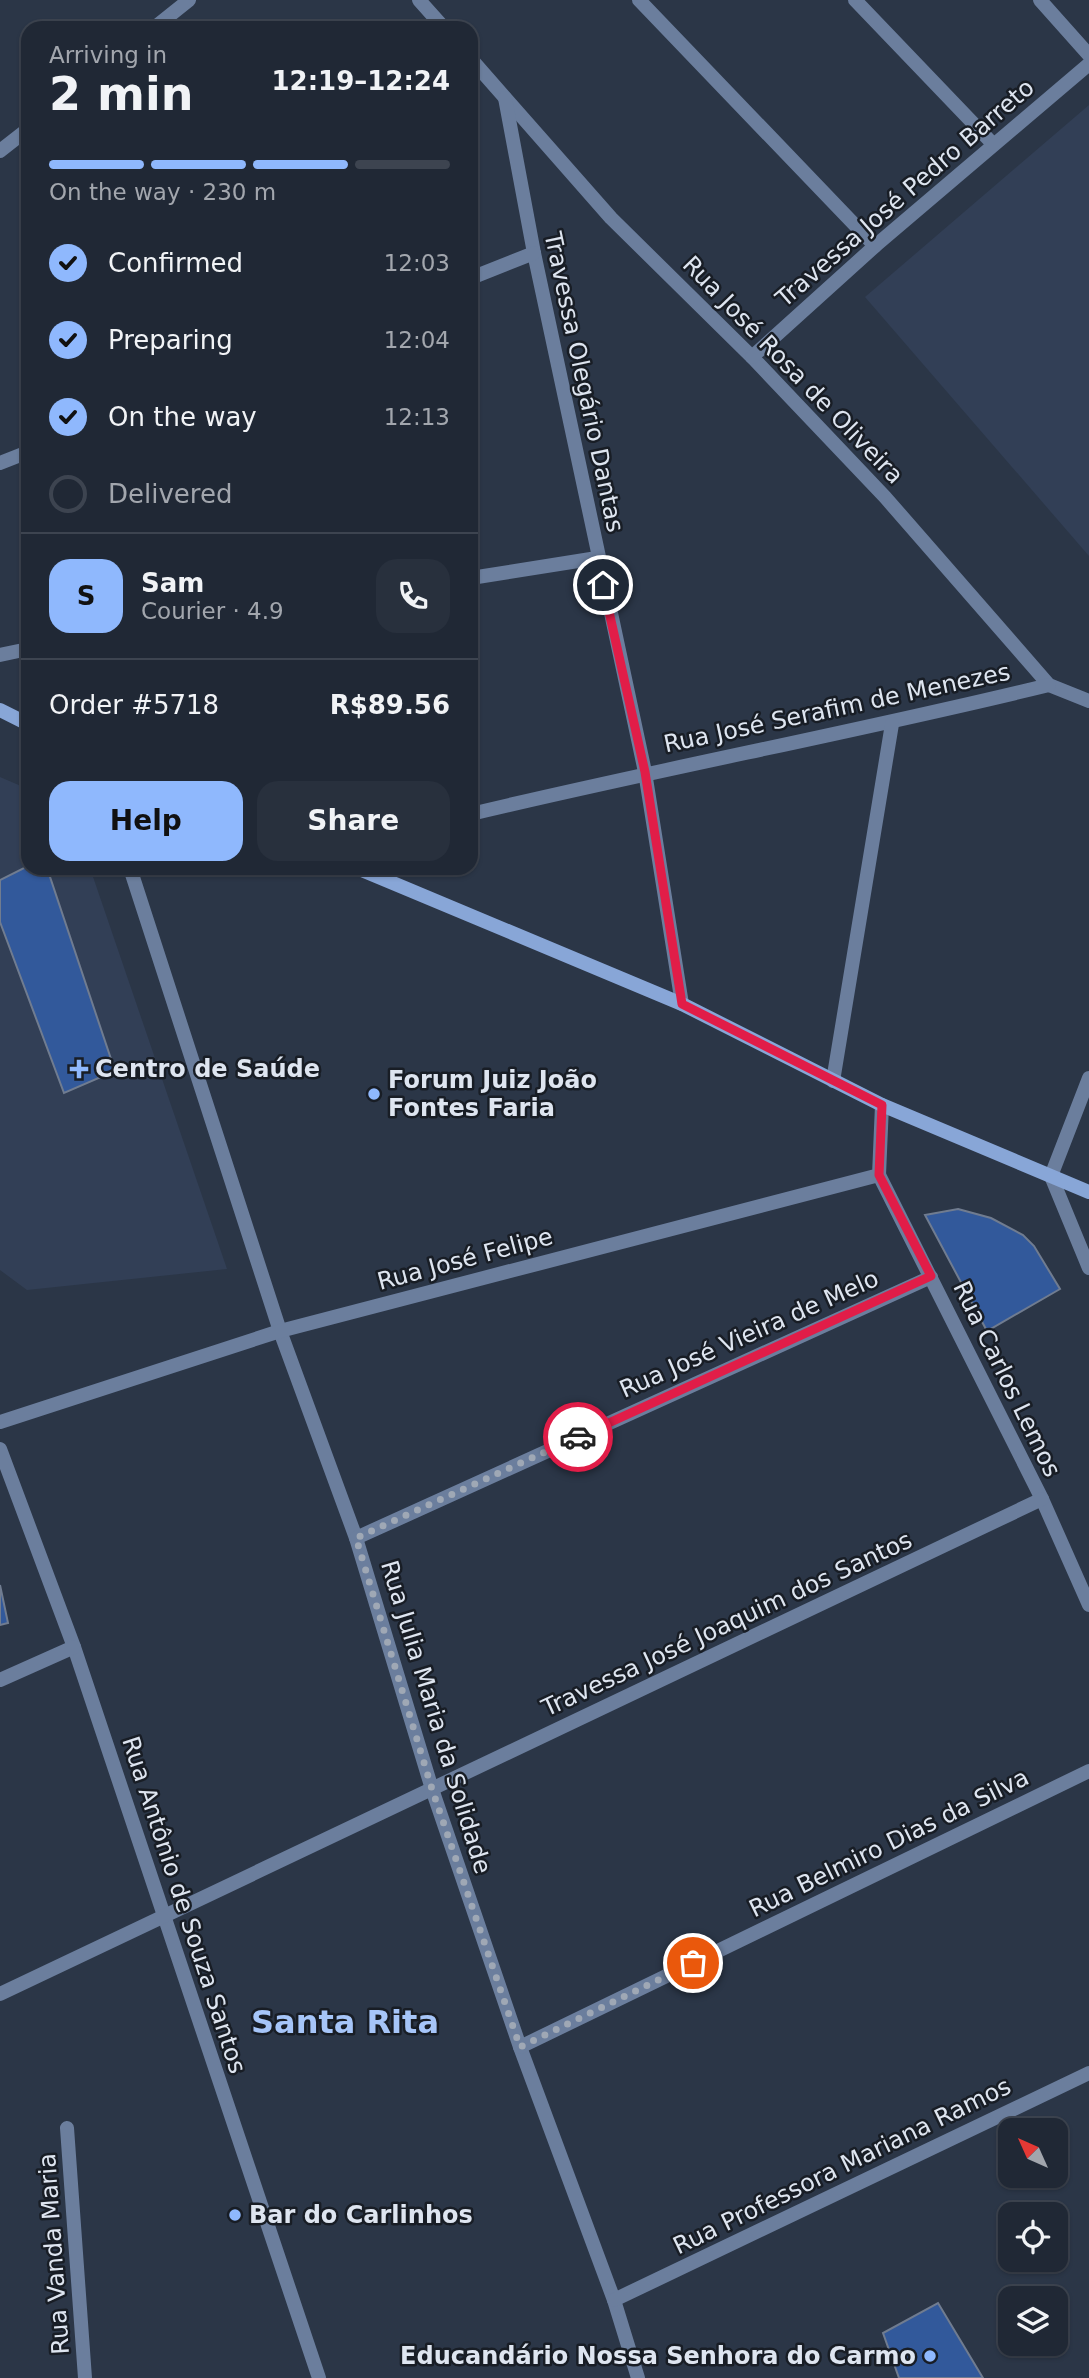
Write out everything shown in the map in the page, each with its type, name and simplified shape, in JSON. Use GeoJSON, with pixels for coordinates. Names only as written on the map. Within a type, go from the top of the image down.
{"type":"FeatureCollection","features":[{"type":"Feature","properties":{"kind":"main road"},"geometry":{"type":"LineString","coordinates":[[0,710],[21,720]]}},
{"type":"Feature","properties":{"kind":"main road"},"geometry":{"type":"LineString","coordinates":[[374,875],[682,1004],[882,1105],[1089,1192]]}},
{"type":"Feature","properties":{"kind":"street"},"geometry":{"type":"LineString","coordinates":[[163,21],[189,0]]}},
{"type":"Feature","properties":{"kind":"street"},"geometry":{"type":"LineString","coordinates":[[419,0],[438,21]]}},
{"type":"Feature","properties":{"kind":"street"},"geometry":{"type":"LineString","coordinates":[[639,0],[875,246]]}},
{"type":"Feature","properties":{"kind":"street"},"geometry":{"type":"LineString","coordinates":[[855,0],[993,144]]}},
{"type":"Feature","properties":{"kind":"street"},"geometry":{"type":"LineString","coordinates":[[1040,0],[1089,55]]}},
{"type":"Feature","properties":{"kind":"street","name":"Travessa José Pedro Barreto"},"geometry":{"type":"LineString","coordinates":[[752,357],[875,246],[1089,64]]}},
{"type":"Feature","properties":{"kind":"street","name":"Rua José Rosa de Oliveira"},"geometry":{"type":"LineString","coordinates":[[478,67],[611,218],[752,357],[885,497],[1049,685],[1089,701]]}},
{"type":"Feature","properties":{"kind":"street","name":"Travessa Olegário Dantas"},"geometry":{"type":"LineString","coordinates":[[505,98],[597,558],[645,772],[682,1004]]}},
{"type":"Feature","properties":{"kind":"street"},"geometry":{"type":"LineString","coordinates":[[0,151],[21,134]]}},
{"type":"Feature","properties":{"kind":"street"},"geometry":{"type":"LineString","coordinates":[[478,275],[534,253]]}},
{"type":"Feature","properties":{"kind":"street"},"geometry":{"type":"LineString","coordinates":[[0,463],[21,455]]}},
{"type":"Feature","properties":{"kind":"street"},"geometry":{"type":"LineString","coordinates":[[478,577],[597,558]]}},
{"type":"Feature","properties":{"kind":"street"},"geometry":{"type":"LineString","coordinates":[[0,655],[21,650]]}},
{"type":"Feature","properties":{"kind":"street","name":"Rua José Serafim de Menezes"},"geometry":{"type":"LineString","coordinates":[[478,812],[645,772],[892,724],[1049,685]]}},
{"type":"Feature","properties":{"kind":"street"},"geometry":{"type":"LineString","coordinates":[[834,1081],[892,724]]}},
{"type":"Feature","properties":{"kind":"street","name":"Rua Julia Maria da Solidade"},"geometry":{"type":"LineString","coordinates":[[132,875],[280,1331],[356,1538],[432,1789],[520,2047],[614,2300],[638,2378]]}},
{"type":"Feature","properties":{"kind":"street"},"geometry":{"type":"LineString","coordinates":[[1089,1078],[1051,1176],[1089,1268]]}},
{"type":"Feature","properties":{"kind":"street"},"geometry":{"type":"LineString","coordinates":[[879,1175],[882,1105]]}},
{"type":"Feature","properties":{"kind":"street","name":"Rua José Felipe"},"geometry":{"type":"LineString","coordinates":[[0,1422],[280,1331],[879,1175]]}},
{"type":"Feature","properties":{"kind":"street","name":"Rua Carlos Lemos"},"geometry":{"type":"LineString","coordinates":[[879,1175],[1041,1499],[1089,1605]]}},
{"type":"Feature","properties":{"kind":"street","name":"Rua José Vieira de Melo"},"geometry":{"type":"LineString","coordinates":[[356,1538],[931,1276]]}},
{"type":"Feature","properties":{"kind":"street","name":"Rua Antônio de Souza Santos"},"geometry":{"type":"LineString","coordinates":[[0,1449],[74,1647],[319,2378]]}},
{"type":"Feature","properties":{"kind":"street","name":"Travessa José Joaquim dos Santos"},"geometry":{"type":"LineString","coordinates":[[0,1994],[1041,1499]]}},
{"type":"Feature","properties":{"kind":"street"},"geometry":{"type":"LineString","coordinates":[[0,1680],[74,1647]]}},
{"type":"Feature","properties":{"kind":"street","name":"Rua Belmiro Dias da Silva"},"geometry":{"type":"LineString","coordinates":[[520,2047],[1089,1771]]}},
{"type":"Feature","properties":{"kind":"street","name":"Rua Professora Mariana Ramos"},"geometry":{"type":"LineString","coordinates":[[614,2300],[1089,2073]]}},
{"type":"Feature","properties":{"kind":"street","name":"Rua Vanda Maria"},"geometry":{"type":"LineString","coordinates":[[67,2128],[85,2378]]}},
{"type":"Feature","properties":{"kind":"shaded area"},"geometry":{"type":"Polygon","coordinates":[[[1089,105],[1089,556],[865,297],[1089,105]]]}},
{"type":"Feature","properties":{"kind":"shaded area","name":"Centro de Saúde"},"geometry":{"type":"Polygon","coordinates":[[[0,777],[21,786],[21,875],[92,875],[227,1269],[27,1290],[0,1270],[0,777]]]}},
{"type":"Feature","properties":{"kind":"building"},"geometry":{"type":"Polygon","coordinates":[[[21,870],[21,875],[49,875],[115,1071],[64,1093],[0,922],[0,880],[21,870]]]}},
{"type":"Feature","properties":{"kind":"building"},"geometry":{"type":"Polygon","coordinates":[[[958,1209],[991,1218],[1023,1235],[1034,1246],[1060,1289],[987,1331],[925,1215],[958,1209]]]}},
{"type":"Feature","properties":{"kind":"building"},"geometry":{"type":"Polygon","coordinates":[[[0,1585],[8,1623],[0,1625],[0,1585]]]}},
{"type":"Feature","properties":{"kind":"building","name":"Educandário Nossa Senhora do Carmo"},"geometry":{"type":"Polygon","coordinates":[[[938,2303],[983,2378],[899,2378],[883,2333],[938,2303]]]}},
{"type":"Feature","properties":{"kind":"way so far"},"geometry":{"type":"LineString","coordinates":[[578,1437],[356,1538],[432,1789],[520,2047],[693,1963]]}},
{"type":"Feature","properties":{"kind":"place","name":"Centro de Saúde"},"geometry":{"type":"Point","coordinates":[79,1069]}},
{"type":"Feature","properties":{"kind":"place","name":"Forum Juiz João Fontes Faria"},"geometry":{"type":"Point","coordinates":[374,1094]}},
{"type":"Feature","properties":{"kind":"place","name":"Bar do Carlinhos"},"geometry":{"type":"Point","coordinates":[235,2215]}},
{"type":"Feature","properties":{"kind":"place","name":"Educandário Nossa Senhora do Carmo"},"geometry":{"type":"Point","coordinates":[930,2356]}},
{"type":"Feature","properties":{"kind":"district","name":"Santa Rita"},"geometry":{"type":"Point","coordinates":[345,2022]}},
{"type":"Feature","properties":{"kind":"route"},"geometry":{"type":"LineString","coordinates":[[578,1437],[931,1276],[879,1175],[882,1105],[682,1004],[645,772],[603,585]]}}]}
